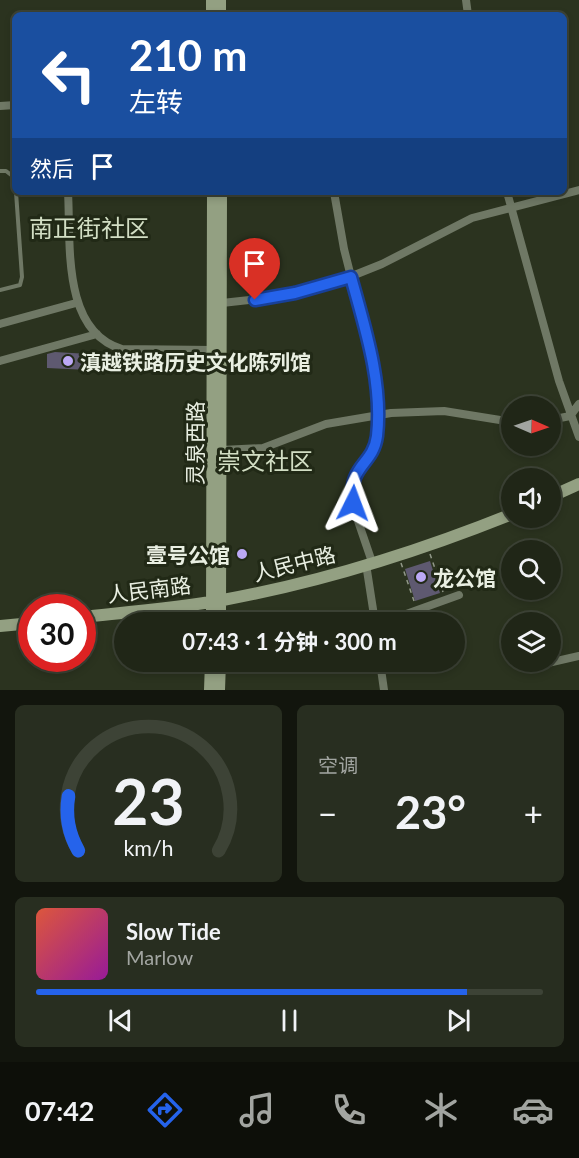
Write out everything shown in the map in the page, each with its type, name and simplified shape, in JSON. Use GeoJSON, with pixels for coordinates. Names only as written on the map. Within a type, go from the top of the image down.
{"type":"FeatureCollection","features":[{"type":"Feature","properties":{"kind":"main road","name":"灵泉西路"},"geometry":{"type":"LineString","coordinates":[[213,195],[213,350],[219,612]]}},
{"type":"Feature","properties":{"kind":"main road","name":"灵泉西路"},"geometry":{"type":"LineString","coordinates":[[214,612],[217,601],[222,450],[221,195]]}},
{"type":"Feature","properties":{"kind":"main road"},"geometry":{"type":"LineString","coordinates":[[561,492],[579,484]]}},
{"type":"Feature","properties":{"kind":"main road","name":"人民中路"},"geometry":{"type":"LineString","coordinates":[[217,601],[369,563],[501,518]]}},
{"type":"Feature","properties":{"kind":"main road","name":"人民南路"},"geometry":{"type":"LineString","coordinates":[[96,615],[217,601]]}},
{"type":"Feature","properties":{"kind":"main road"},"geometry":{"type":"LineString","coordinates":[[0,626],[18,624]]}},
{"type":"Feature","properties":{"kind":"main road"},"geometry":{"type":"LineString","coordinates":[[210,690],[211,672]]}},
{"type":"Feature","properties":{"kind":"main road"},"geometry":{"type":"LineString","coordinates":[[219,672],[219,690]]}},
{"type":"Feature","properties":{"kind":"street"},"geometry":{"type":"LineString","coordinates":[[68,195],[76,303],[81,315],[97,334],[122,349],[213,350]]}},
{"type":"Feature","properties":{"kind":"street"},"geometry":{"type":"LineString","coordinates":[[335,195],[351,277],[374,369],[377,414],[374,447],[356,472],[352,488],[369,563],[374,612]]}},
{"type":"Feature","properties":{"kind":"street"},"geometry":{"type":"LineString","coordinates":[[508,195],[570,416],[579,437]]}},
{"type":"Feature","properties":{"kind":"street"},"geometry":{"type":"LineString","coordinates":[[222,303],[285,295],[351,277],[455,225],[511,206],[558,195]]}},
{"type":"Feature","properties":{"kind":"street"},"geometry":{"type":"LineString","coordinates":[[0,324],[76,303]]}},
{"type":"Feature","properties":{"kind":"street"},"geometry":{"type":"LineString","coordinates":[[0,361],[97,334]]}},
{"type":"Feature","properties":{"kind":"street"},"geometry":{"type":"LineString","coordinates":[[561,418],[570,416],[579,404]]}},
{"type":"Feature","properties":{"kind":"street"},"geometry":{"type":"LineString","coordinates":[[222,450],[263,448],[326,424],[377,414],[444,411],[501,420]]}},
{"type":"Feature","properties":{"kind":"street"},"geometry":{"type":"LineString","coordinates":[[412,612],[459,595]]}},
{"type":"Feature","properties":{"kind":"street"},"geometry":{"type":"LineString","coordinates":[[561,660],[579,656]]}},
{"type":"Feature","properties":{"kind":"street"},"geometry":{"type":"LineString","coordinates":[[381,672],[384,690]]}},
{"type":"Feature","properties":{"kind":"lane"},"geometry":{"type":"LineString","coordinates":[[0,290],[20,285],[22,277],[16,195]]}},
{"type":"Feature","properties":{"kind":"path"},"geometry":{"type":"LineString","coordinates":[[427,545],[445,600]]}},
{"type":"Feature","properties":{"kind":"path"},"geometry":{"type":"LineString","coordinates":[[397,554],[417,610]]}},
{"type":"Feature","properties":{"kind":"building","name":"滇越铁路历史文化陈列馆"},"geometry":{"type":"Polygon","coordinates":[[[55,352],[89,354],[88,370],[47,368],[47,354],[55,352]]]}},
{"type":"Feature","properties":{"kind":"building","name":"龙公馆"},"geometry":{"type":"Polygon","coordinates":[[[430,561],[440,593],[415,601],[405,569],[430,561]]]}},
{"type":"Feature","properties":{"kind":"place","name":"滇越铁路历史文化陈列馆"},"geometry":{"type":"Point","coordinates":[68,361]}},
{"type":"Feature","properties":{"kind":"place","name":"壹号公馆"},"geometry":{"type":"Point","coordinates":[242,554]}},
{"type":"Feature","properties":{"kind":"place","name":"龙公馆"},"geometry":{"type":"Point","coordinates":[421,577]}},
{"type":"Feature","properties":{"kind":"district","name":"南正街社区"},"geometry":{"type":"Point","coordinates":[89,227]}},
{"type":"Feature","properties":{"kind":"district","name":"崇文社区"},"geometry":{"type":"Point","coordinates":[265,460]}},
{"type":"Feature","properties":{"kind":"route"},"geometry":{"type":"LineString","coordinates":[[255,300],[295,293],[351,277],[374,369],[377,426],[374,447],[354,476],[353,503]]}}]}
